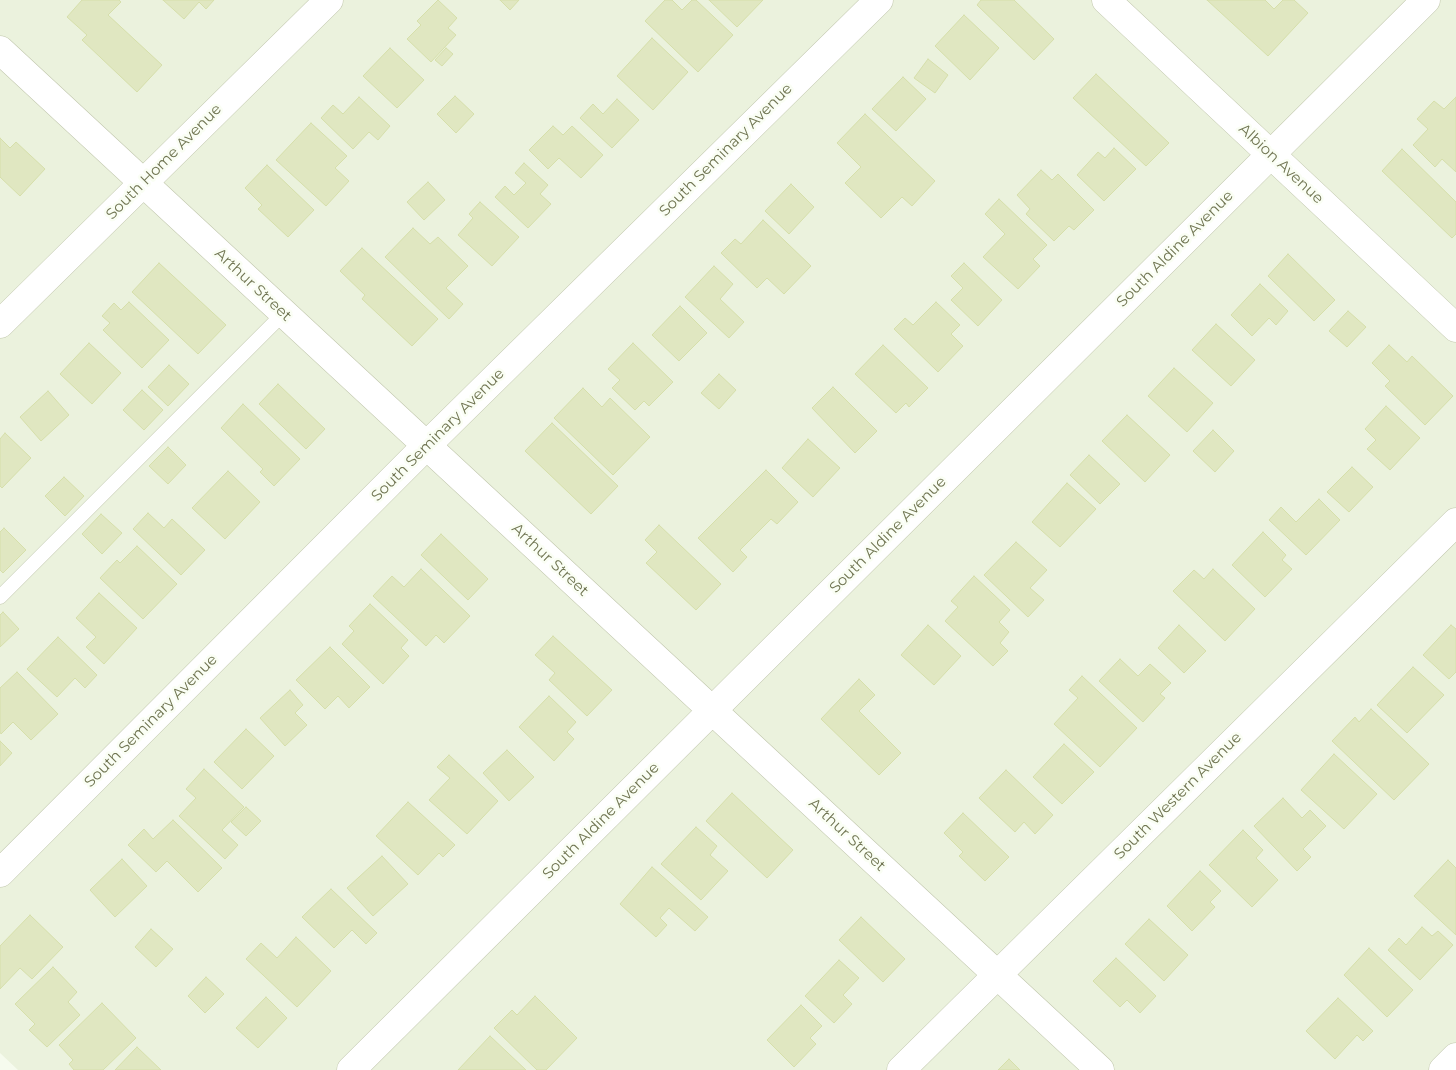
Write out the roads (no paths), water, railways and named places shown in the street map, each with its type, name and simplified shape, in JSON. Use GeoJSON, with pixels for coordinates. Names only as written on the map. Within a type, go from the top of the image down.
{"type":"FeatureCollection","features":[{"type":"Feature","properties":{"kind":"street","name":"South Home Avenue"},"geometry":{"type":"LineString","coordinates":[[0,324],[329,0]]}},
{"type":"Feature","properties":{"kind":"street","name":"South Seminary Avenue"},"geometry":{"type":"LineString","coordinates":[[0,873],[427,445],[879,0]]}},
{"type":"Feature","properties":{"kind":"street","name":"Albion Avenue"},"geometry":{"type":"LineString","coordinates":[[1106,0],[1456,328]]}},
{"type":"Feature","properties":{"kind":"street","name":"South Aldine Avenue"},"geometry":{"type":"LineString","coordinates":[[351,1070],[1426,0]]}},
{"type":"Feature","properties":{"kind":"street","name":"Arthur Street"},"geometry":{"type":"LineString","coordinates":[[0,50],[1100,1070]]}},
{"type":"Feature","properties":{"kind":"street","name":"South Western Avenue"},"geometry":{"type":"LineString","coordinates":[[901,1070],[1456,522]]}},
{"type":"Feature","properties":{"kind":"street"},"geometry":{"type":"LineString","coordinates":[[1443,1070],[1456,1057]]}},
{"type":"Feature","properties":{"kind":"lane"},"geometry":{"type":"LineString","coordinates":[[0,597],[284,313]]}}]}
